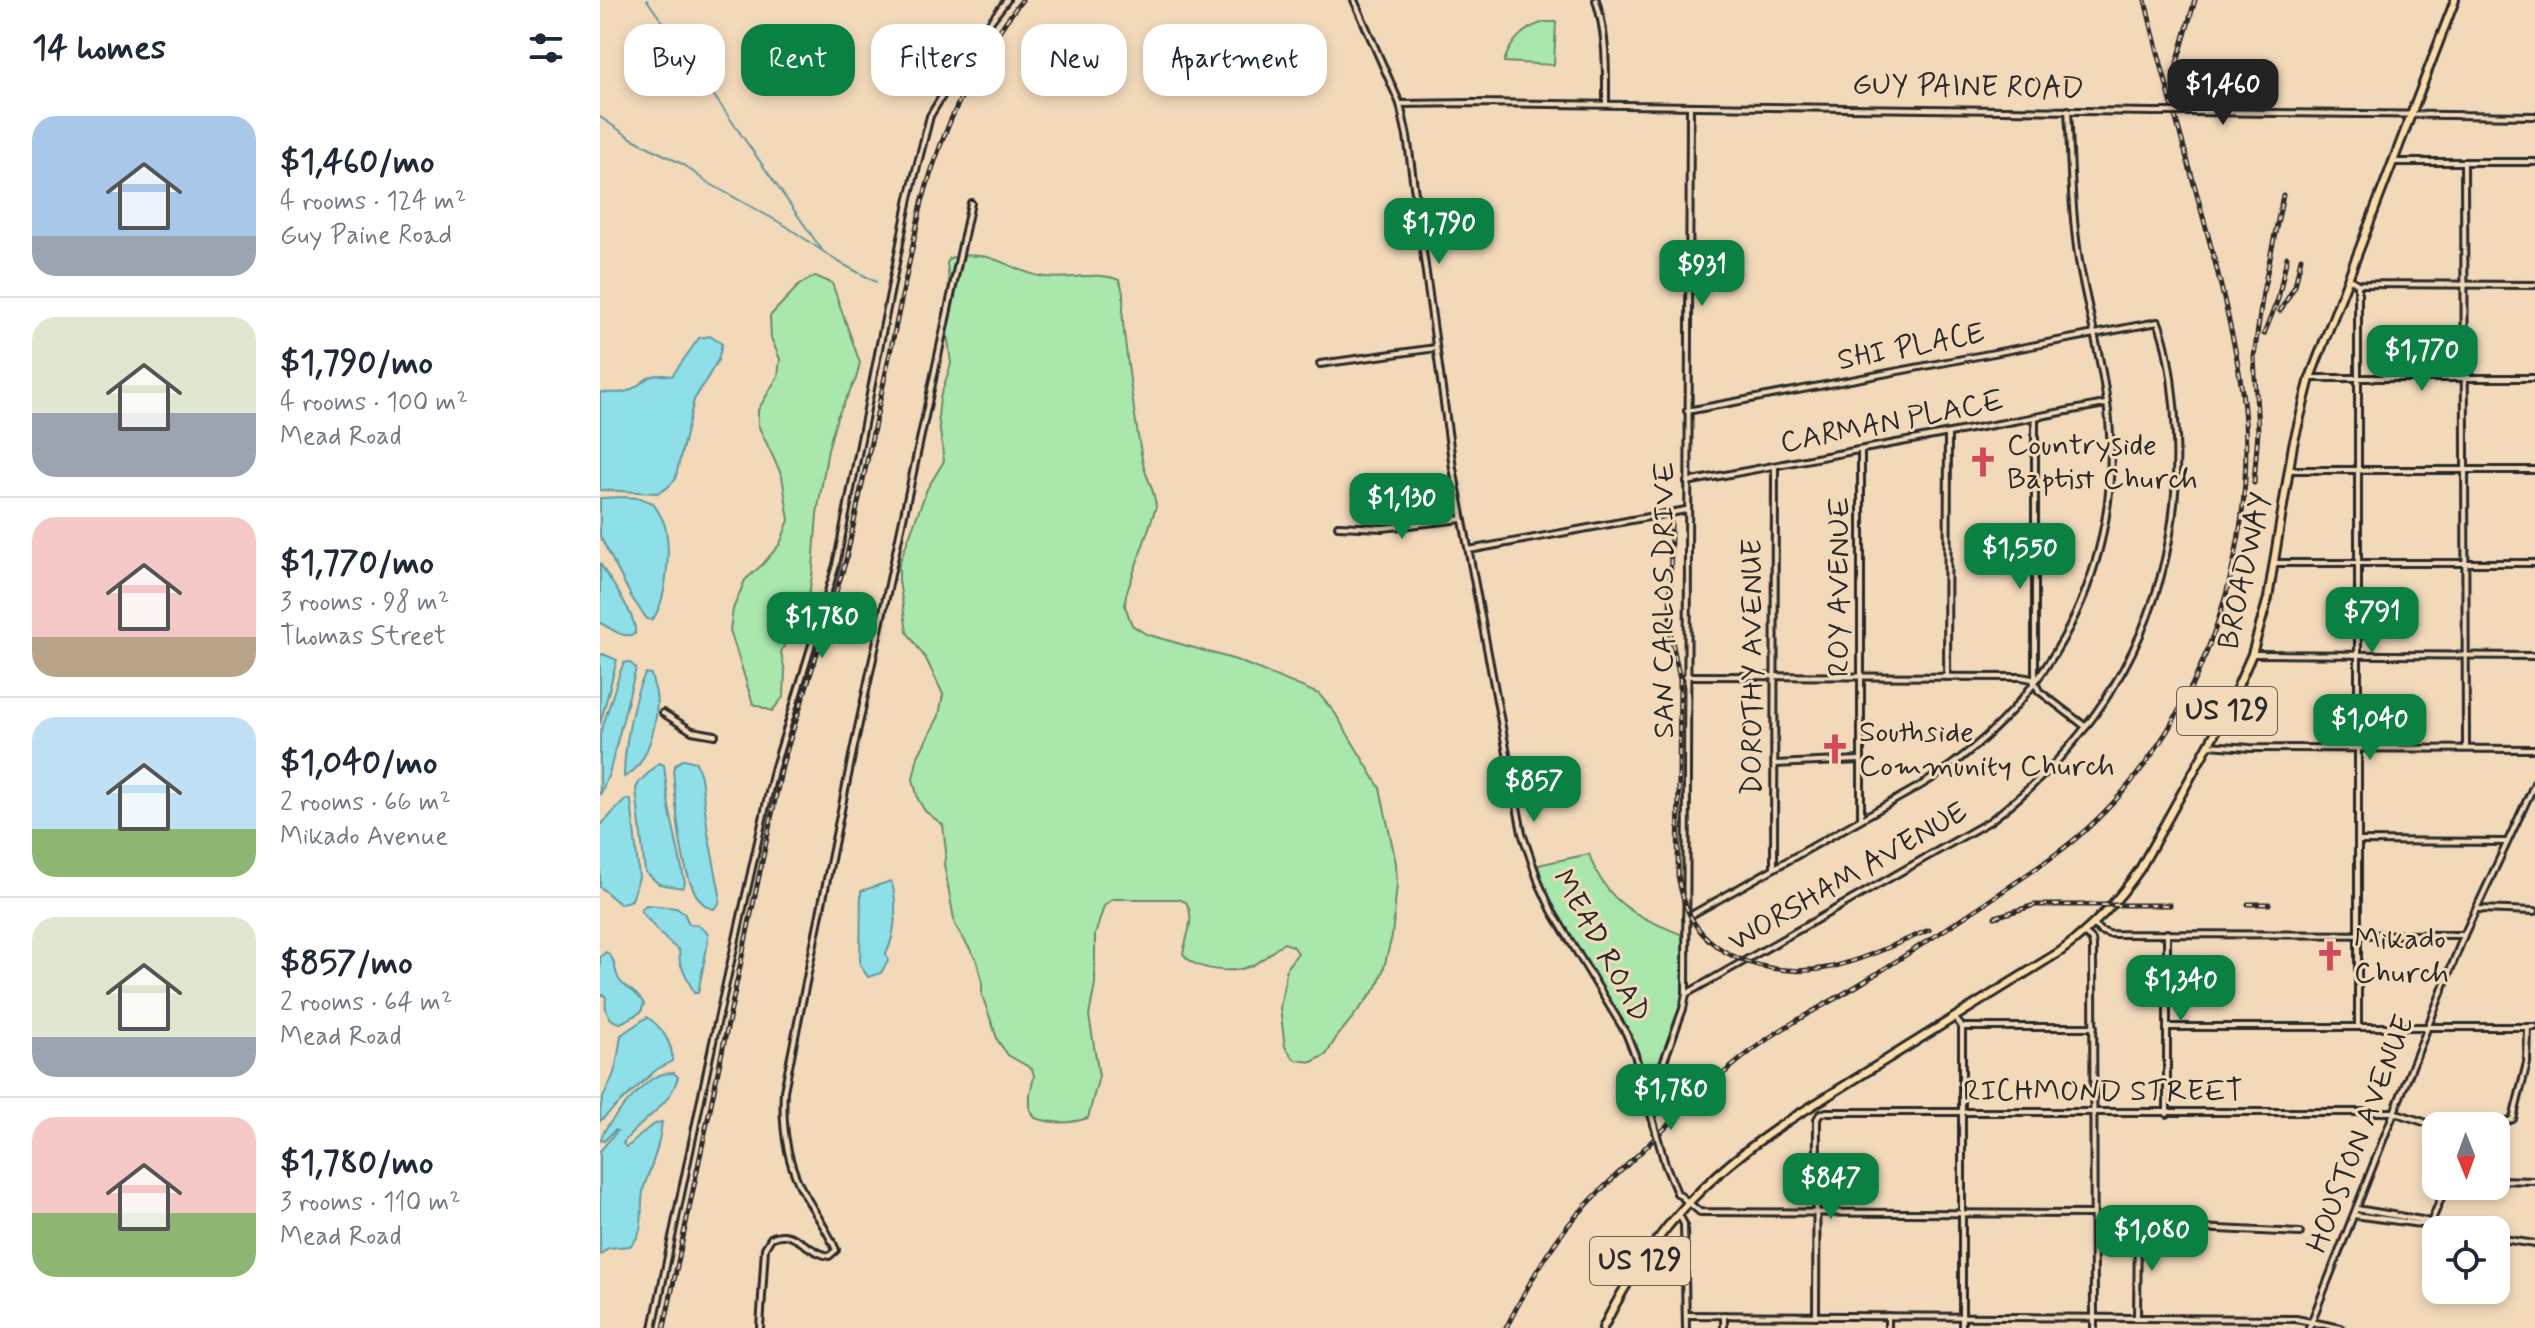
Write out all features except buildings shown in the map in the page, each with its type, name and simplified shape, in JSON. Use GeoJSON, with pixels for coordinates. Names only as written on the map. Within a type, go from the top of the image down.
{"type":"FeatureCollection","features":[{"type":"Feature","properties":{"kind":"main road","name":"BROADWAY"},"geometry":{"type":"LineString","coordinates":[[1603,1328],[1635,1269],[1678,1213],[1752,1144],[2061,951],[2094,924],[2140,869],[2208,745],[2252,654],[2268,598],[2289,470],[2310,378],[2455,0]]}},
{"type":"Feature","properties":{"kind":"street"},"geometry":{"type":"LineString","coordinates":[[653,1328],[774,770],[836,565],[909,198],[930,116],[977,39],[1007,0]]}},
{"type":"Feature","properties":{"kind":"street","name":"MEAD ROAD"},"geometry":{"type":"LineString","coordinates":[[1354,0],[1400,104],[1412,165],[1462,519],[1528,854],[1552,911],[1626,1033],[1665,1164],[1677,1193],[1688,1201]]}},
{"type":"Feature","properties":{"kind":"street"},"geometry":{"type":"LineString","coordinates":[[1596,0],[1605,36],[1606,105]]}},
{"type":"Feature","properties":{"kind":"street","name":"GUY PAINE ROAD"},"geometry":{"type":"LineString","coordinates":[[1400,104],[2535,116]]}},
{"type":"Feature","properties":{"kind":"street","name":"SAN CARLOS DRIVE"},"geometry":{"type":"LineString","coordinates":[[1642,1080],[1662,1066],[1686,994],[1690,106]]}},
{"type":"Feature","properties":{"kind":"street"},"geometry":{"type":"LineString","coordinates":[[1686,918],[1931,780],[1964,756],[2004,722],[2055,657],[2075,617],[2105,517],[2110,433],[2074,223],[2068,110]]}},
{"type":"Feature","properties":{"kind":"street"},"geometry":{"type":"LineString","coordinates":[[2393,162],[2535,162]]}},
{"type":"Feature","properties":{"kind":"street"},"geometry":{"type":"LineString","coordinates":[[2464,163],[2466,748]]}},
{"type":"Feature","properties":{"kind":"street"},"geometry":{"type":"LineString","coordinates":[[760,1328],[765,1248],[771,1238],[784,1234],[822,1256],[829,1256],[836,1250],[798,1182],[789,1156],[782,1115],[784,1091],[852,756],[971,203]]}},
{"type":"Feature","properties":{"kind":"street"},"geometry":{"type":"LineString","coordinates":[[2348,278],[2358,284],[2535,285]]}},
{"type":"Feature","properties":{"kind":"street"},"geometry":{"type":"LineString","coordinates":[[2358,284],[2358,1027]]}},
{"type":"Feature","properties":{"kind":"street","name":"WORSHAM AVENUE"},"geometry":{"type":"LineString","coordinates":[[1686,994],[1990,821],[2030,788],[2087,727],[2113,689],[2136,645],[2162,576],[2177,477],[2173,397],[2158,322],[2143,325]]}},
{"type":"Feature","properties":{"kind":"street","name":"SHI PLACE"},"geometry":{"type":"LineString","coordinates":[[1687,411],[2143,325]]}},
{"type":"Feature","properties":{"kind":"street"},"geometry":{"type":"LineString","coordinates":[[1320,364],[1436,348]]}},
{"type":"Feature","properties":{"kind":"street"},"geometry":{"type":"LineString","coordinates":[[2310,378],[2535,378]]}},
{"type":"Feature","properties":{"kind":"street","name":"CARMAN PLACE"},"geometry":{"type":"LineString","coordinates":[[1687,482],[2106,404]]}},
{"type":"Feature","properties":{"kind":"street"},"geometry":{"type":"LineString","coordinates":[[2035,418],[2035,683]]}},
{"type":"Feature","properties":{"kind":"street"},"geometry":{"type":"LineString","coordinates":[[1947,677],[1948,434]]}},
{"type":"Feature","properties":{"kind":"street","name":"ROY AVENUE"},"geometry":{"type":"LineString","coordinates":[[1861,450],[1861,819]]}},
{"type":"Feature","properties":{"kind":"street","name":"DOROTHY AVENUE"},"geometry":{"type":"LineString","coordinates":[[1774,868],[1775,466]]}},
{"type":"Feature","properties":{"kind":"street"},"geometry":{"type":"LineString","coordinates":[[2289,470],[2535,470]]}},
{"type":"Feature","properties":{"kind":"street"},"geometry":{"type":"LineString","coordinates":[[1469,550],[1686,510]]}},
{"type":"Feature","properties":{"kind":"street"},"geometry":{"type":"LineString","coordinates":[[1338,526],[1383,528],[1462,519]]}},
{"type":"Feature","properties":{"kind":"street"},"geometry":{"type":"LineString","coordinates":[[2274,563],[2535,563]]}},
{"type":"Feature","properties":{"kind":"street"},"geometry":{"type":"LineString","coordinates":[[2252,654],[2535,656]]}},
{"type":"Feature","properties":{"kind":"street"},"geometry":{"type":"LineString","coordinates":[[1686,676],[2021,677],[2032,679],[2039,691],[2087,727]]}},
{"type":"Feature","properties":{"kind":"street"},"geometry":{"type":"LineString","coordinates":[[663,713],[692,731],[715,735]]}},
{"type":"Feature","properties":{"kind":"street"},"geometry":{"type":"LineString","coordinates":[[2208,745],[2535,749]]}},
{"type":"Feature","properties":{"kind":"street"},"geometry":{"type":"LineString","coordinates":[[1774,764],[1860,760]]}},
{"type":"Feature","properties":{"kind":"street","name":"HOUSTON AVENUE"},"geometry":{"type":"LineString","coordinates":[[2310,1325],[2464,935],[2535,783]]}},
{"type":"Feature","properties":{"kind":"street"},"geometry":{"type":"LineString","coordinates":[[2358,841],[2507,842]]}},
{"type":"Feature","properties":{"kind":"street"},"geometry":{"type":"LineString","coordinates":[[2477,908],[2535,911]]}},
{"type":"Feature","properties":{"kind":"street"},"geometry":{"type":"LineString","coordinates":[[2094,924],[2104,933],[2464,935]]}},
{"type":"Feature","properties":{"kind":"street"},"geometry":{"type":"LineString","coordinates":[[2084,933],[2093,942],[2094,1328]]}},
{"type":"Feature","properties":{"kind":"street"},"geometry":{"type":"LineString","coordinates":[[2167,933],[2167,1114]]}},
{"type":"Feature","properties":{"kind":"street"},"geometry":{"type":"LineString","coordinates":[[1954,1017],[1962,1027],[1962,1328]]}},
{"type":"Feature","properties":{"kind":"street"},"geometry":{"type":"LineString","coordinates":[[1962,1027],[2094,1027]]}},
{"type":"Feature","properties":{"kind":"street"},"geometry":{"type":"LineString","coordinates":[[2167,1027],[2535,1027]]}},
{"type":"Feature","properties":{"kind":"street"},"geometry":{"type":"LineString","coordinates":[[2510,1120],[2513,1119],[2527,1063],[2528,1027]]}},
{"type":"Feature","properties":{"kind":"street"},"geometry":{"type":"LineString","coordinates":[[1816,1316],[1817,1119],[1827,1112],[1822,1100]]}},
{"type":"Feature","properties":{"kind":"street","name":"RICHMOND STREET"},"geometry":{"type":"LineString","coordinates":[[1827,1112],[2393,1112],[2422,1121]]}},
{"type":"Feature","properties":{"kind":"street"},"geometry":{"type":"LineString","coordinates":[[2510,1180],[2535,1181]]}},
{"type":"Feature","properties":{"kind":"street"},"geometry":{"type":"LineString","coordinates":[[1688,1201],[1700,1212],[2094,1214]]}},
{"type":"Feature","properties":{"kind":"street"},"geometry":{"type":"LineString","coordinates":[[2355,1212],[2422,1220]]}},
{"type":"Feature","properties":{"kind":"street"},"geometry":{"type":"LineString","coordinates":[[1678,1213],[1684,1224],[1686,1328]]}},
{"type":"Feature","properties":{"kind":"street"},"geometry":{"type":"LineString","coordinates":[[2095,1229],[2219,1228],[2300,1233]]}},
{"type":"Feature","properties":{"kind":"street"},"geometry":{"type":"LineString","coordinates":[[2137,1317],[2138,1229]]}},
{"type":"Feature","properties":{"kind":"street"},"geometry":{"type":"LineString","coordinates":[[2510,1240],[2535,1244]]}},
{"type":"Feature","properties":{"kind":"street"},"geometry":{"type":"LineString","coordinates":[[1686,1315],[2296,1319],[2310,1325],[2341,1328]]}},
{"type":"Feature","properties":{"kind":"street"},"geometry":{"type":"LineString","coordinates":[[1724,1315],[1724,1328]]}},
{"type":"Feature","properties":{"kind":"street"},"geometry":{"type":"LineString","coordinates":[[1888,1316],[1888,1328]]}},
{"type":"Feature","properties":{"kind":"green space"},"geometry":{"type":"Polygon","coordinates":[[[1545,22],[1556,22],[1554,65],[1504,62],[1519,36],[1545,22]]]}},
{"type":"Feature","properties":{"kind":"green space"},"geometry":{"type":"Polygon","coordinates":[[[963,255],[987,257],[1038,276],[1101,276],[1119,280],[1139,442],[1156,507],[1126,595],[1125,606],[1132,625],[1146,634],[1236,660],[1319,694],[1335,713],[1380,788],[1396,863],[1392,936],[1377,987],[1326,1055],[1312,1062],[1295,1060],[1285,1047],[1280,1008],[1287,967],[1298,953],[1293,946],[1284,943],[1260,961],[1243,968],[1224,970],[1196,964],[1183,954],[1190,915],[1186,902],[1178,899],[1113,899],[1104,906],[1095,935],[1095,984],[1089,1016],[1099,1076],[1088,1118],[1062,1122],[1035,1118],[1030,1109],[1032,1069],[1008,1055],[998,1041],[982,995],[976,959],[955,925],[944,864],[943,825],[925,811],[913,779],[918,756],[939,716],[943,694],[926,659],[907,632],[899,581],[899,564],[927,489],[944,461],[938,416],[940,398],[951,364],[946,324],[947,263],[950,258],[963,255]]]}},
{"type":"Feature","properties":{"kind":"green space"},"geometry":{"type":"Polygon","coordinates":[[[815,276],[832,283],[860,363],[856,379],[837,417],[828,449],[807,608],[800,625],[789,634],[781,652],[785,672],[784,696],[772,711],[753,704],[730,630],[733,609],[745,580],[780,544],[789,520],[782,476],[758,425],[758,410],[778,376],[780,359],[771,338],[770,316],[800,284],[815,276]]]}},
{"type":"Feature","properties":{"kind":"green space"},"geometry":{"type":"Polygon","coordinates":[[[1589,854],[1596,871],[1614,897],[1638,915],[1685,936],[1684,999],[1679,1021],[1666,1056],[1644,1080],[1637,1045],[1564,928],[1545,889],[1538,865],[1589,854]]]}},
{"type":"Feature","properties":{"kind":"water"},"geometry":{"type":"Polygon","coordinates":[[[710,336],[722,344],[718,360],[694,400],[675,480],[657,493],[600,490],[600,392],[625,392],[651,377],[672,376],[699,338],[710,336]]]}},
{"type":"Feature","properties":{"kind":"water"},"geometry":{"type":"Polygon","coordinates":[[[600,498],[640,498],[653,503],[665,526],[668,548],[666,575],[661,601],[652,620],[647,619],[632,598],[600,536],[600,498]]]}},
{"type":"Feature","properties":{"kind":"water"},"geometry":{"type":"Polygon","coordinates":[[[600,563],[628,608],[635,634],[621,634],[600,623],[600,563]]]}},
{"type":"Feature","properties":{"kind":"water"},"geometry":{"type":"Polygon","coordinates":[[[600,655],[617,660],[600,724],[600,655]]]}},
{"type":"Feature","properties":{"kind":"water"},"geometry":{"type":"Polygon","coordinates":[[[629,662],[636,668],[609,774],[600,795],[600,735],[620,672],[624,663],[629,662]]]}},
{"type":"Feature","properties":{"kind":"water"},"geometry":{"type":"Polygon","coordinates":[[[646,673],[651,674],[656,694],[654,728],[640,763],[624,777],[630,723],[646,673]]]}},
{"type":"Feature","properties":{"kind":"water"},"geometry":{"type":"Polygon","coordinates":[[[684,759],[696,762],[701,777],[720,894],[719,904],[714,909],[702,903],[686,870],[673,770],[684,759]]]}},
{"type":"Feature","properties":{"kind":"water"},"geometry":{"type":"Polygon","coordinates":[[[659,763],[664,765],[669,807],[685,883],[682,888],[659,884],[645,872],[636,789],[659,763]]]}},
{"type":"Feature","properties":{"kind":"water"},"geometry":{"type":"Polygon","coordinates":[[[626,799],[631,800],[639,877],[632,900],[620,904],[600,887],[600,826],[626,799]]]}},
{"type":"Feature","properties":{"kind":"water"},"geometry":{"type":"Polygon","coordinates":[[[891,881],[895,917],[886,953],[888,961],[881,973],[868,977],[860,965],[861,891],[891,881]]]}},
{"type":"Feature","properties":{"kind":"water"},"geometry":{"type":"Polygon","coordinates":[[[646,905],[676,908],[684,913],[689,924],[697,925],[708,933],[698,993],[694,993],[680,963],[679,950],[641,912],[646,905]]]}},
{"type":"Feature","properties":{"kind":"water"},"geometry":{"type":"Polygon","coordinates":[[[606,952],[612,958],[620,981],[644,1004],[641,1012],[621,1023],[610,1018],[606,998],[600,995],[600,957],[606,952]]]}},
{"type":"Feature","properties":{"kind":"water"},"geometry":{"type":"Polygon","coordinates":[[[647,1017],[666,1036],[672,1061],[656,1070],[600,1121],[602,1100],[614,1073],[621,1035],[647,1017]]]}},
{"type":"Feature","properties":{"kind":"water"},"geometry":{"type":"Polygon","coordinates":[[[674,1073],[678,1077],[668,1097],[623,1143],[626,1147],[652,1125],[662,1122],[643,1192],[641,1225],[636,1240],[630,1246],[608,1248],[600,1255],[600,1151],[617,1131],[604,1141],[601,1140],[603,1134],[649,1081],[659,1075],[674,1073]]]}},
{"type":"Feature","properties":{"kind":"waterway"},"geometry":{"type":"LineString","coordinates":[[647,0],[822,250]]}},
{"type":"Feature","properties":{"kind":"waterway"},"geometry":{"type":"LineString","coordinates":[[600,117],[876,282]]}},
{"type":"Feature","properties":{"kind":"railway"},"geometry":{"type":"LineString","coordinates":[[664,1328],[783,762],[846,560],[922,202],[939,148],[962,96],[989,46],[1022,0]]}},
{"type":"Feature","properties":{"kind":"railway"},"geometry":{"type":"LineString","coordinates":[[1506,1328],[1541,1264],[1566,1228],[1708,1087],[1777,1032],[1910,952],[2045,863],[2074,840],[2116,800],[2152,755],[2182,704],[2207,651],[2226,595],[2239,537],[2245,479],[2245,422],[2239,369],[2220,282],[2145,0]]}},
{"type":"Feature","properties":{"kind":"railway"},"geometry":{"type":"LineString","coordinates":[[2179,99],[2177,63],[2195,0]]}},
{"type":"Feature","properties":{"kind":"railway"},"geometry":{"type":"LineString","coordinates":[[2254,483],[2258,431],[2254,357],[2263,292],[2283,195]]}},
{"type":"Feature","properties":{"kind":"railway"},"geometry":{"type":"LineString","coordinates":[[2264,334],[2278,299],[2287,257]]}},
{"type":"Feature","properties":{"kind":"railway"},"geometry":{"type":"LineString","coordinates":[[2280,311],[2295,286],[2301,258]]}},
{"type":"Feature","properties":{"kind":"railway"},"geometry":{"type":"LineString","coordinates":[[1671,523],[1670,631],[1680,680],[1678,875],[1684,902],[1693,921],[1724,951],[1758,965],[1796,970],[1844,964],[1929,930]]}},
{"type":"Feature","properties":{"kind":"railway"},"geometry":{"type":"LineString","coordinates":[[2248,904],[2269,904]]}},
{"type":"Feature","properties":{"kind":"railway"},"geometry":{"type":"LineString","coordinates":[[1995,917],[2035,905],[2170,905]]}},
{"type":"Feature","properties":{"kind":"place","name":"Countryside Baptist Church"},"geometry":{"type":"Point","coordinates":[1983,462]}},
{"type":"Feature","properties":{"kind":"place","name":"Southside Community Church"},"geometry":{"type":"Point","coordinates":[1835,749]}},
{"type":"Feature","properties":{"kind":"place","name":"Mikado Church"},"geometry":{"type":"Point","coordinates":[2330,956]}}]}
